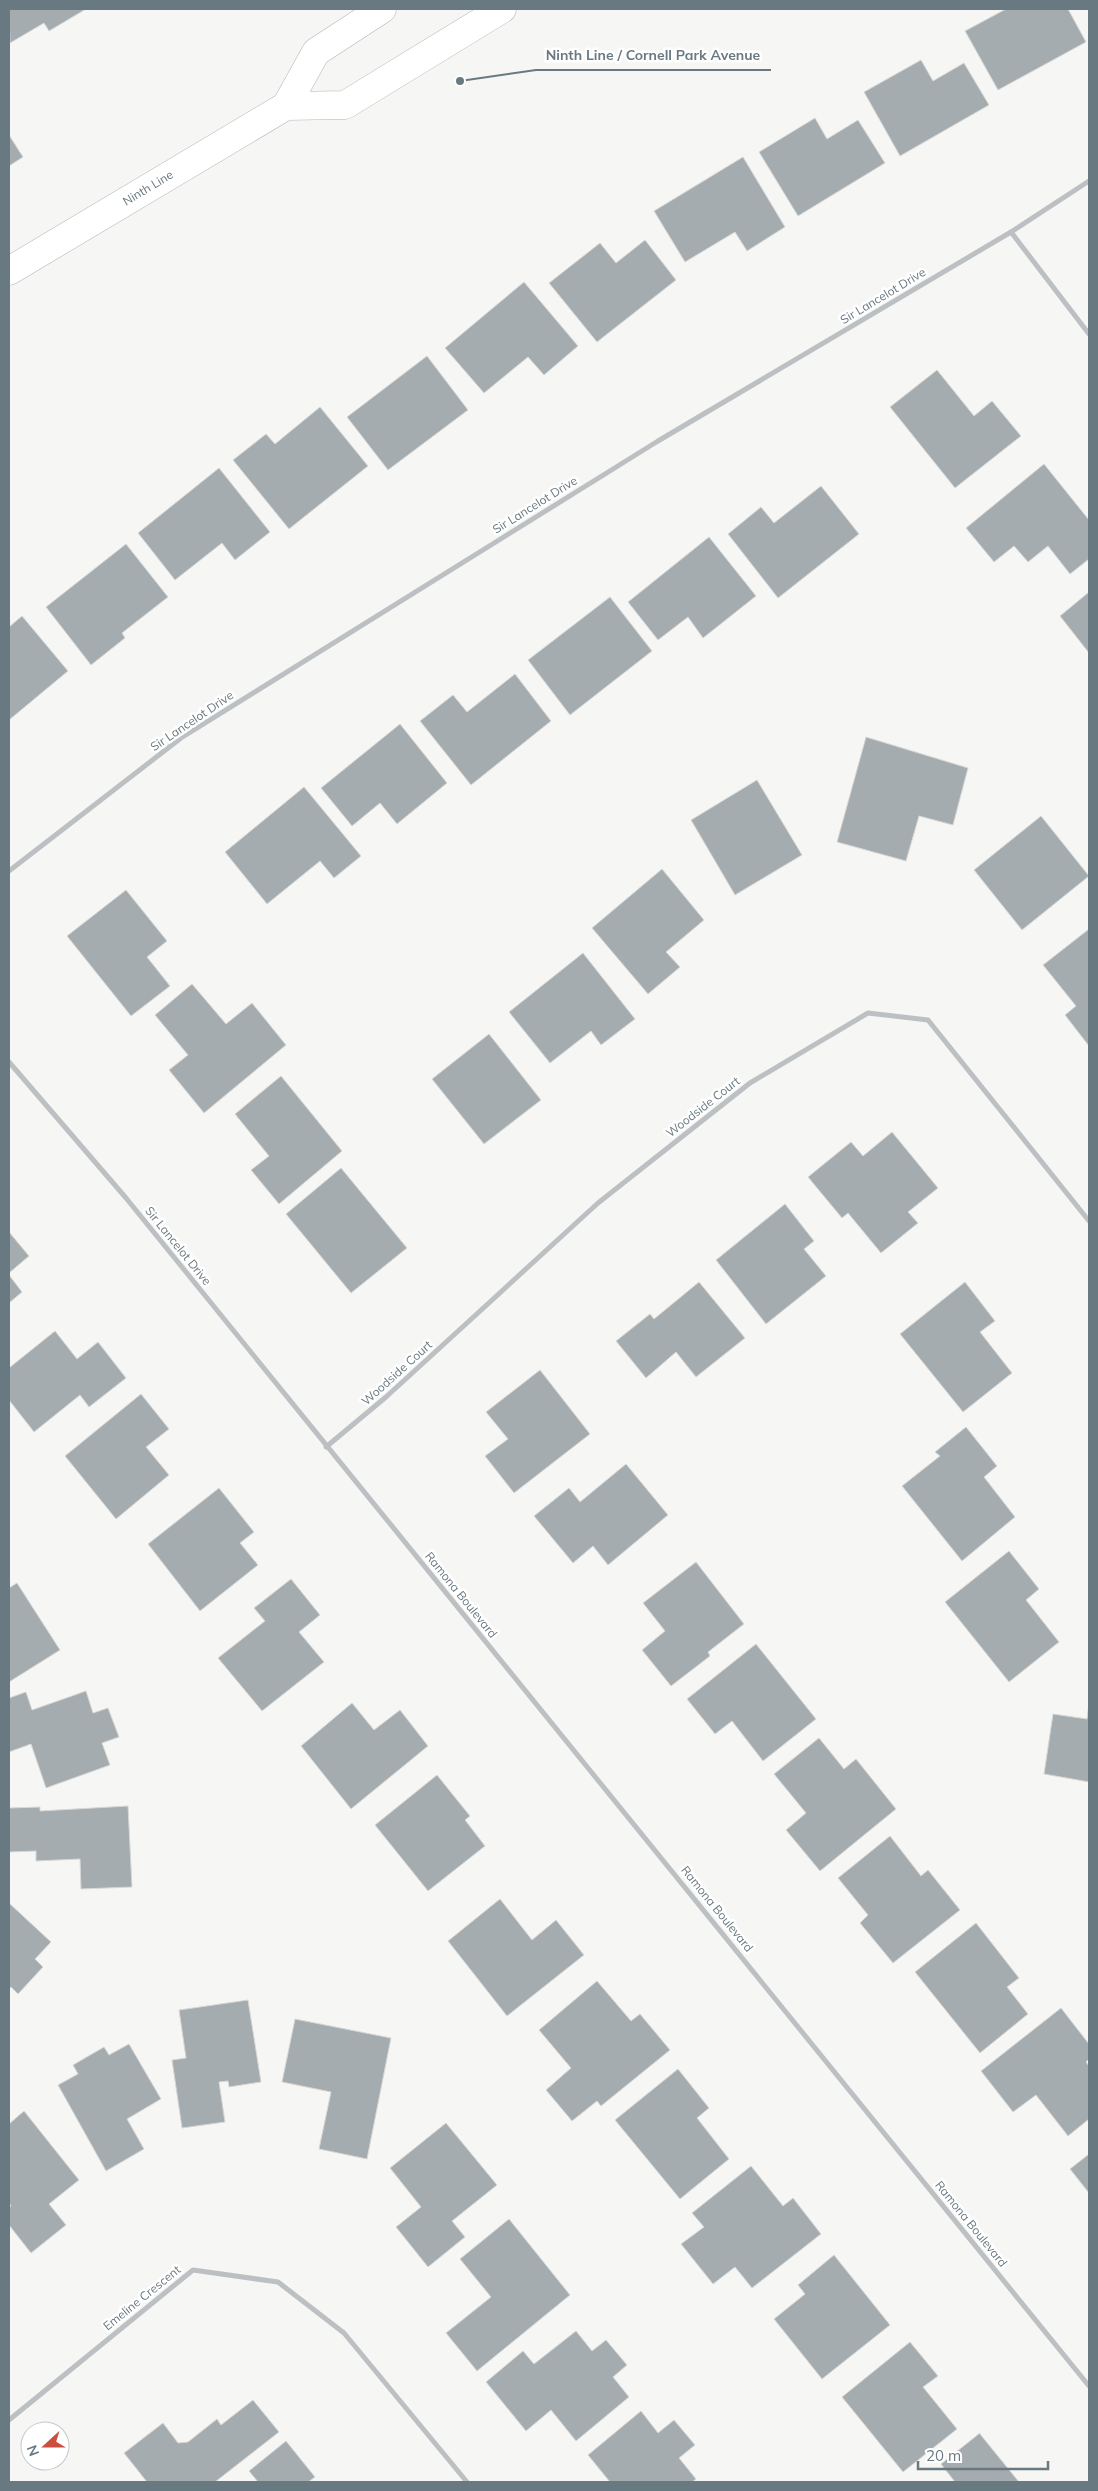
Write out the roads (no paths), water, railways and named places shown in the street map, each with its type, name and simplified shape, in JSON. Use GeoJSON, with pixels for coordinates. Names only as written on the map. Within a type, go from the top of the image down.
{"type":"FeatureCollection","features":[{"type":"Feature","properties":{"kind":"main road"},"geometry":{"type":"LineString","coordinates":[[286,106],[316,52],[382,9]]}},
{"type":"Feature","properties":{"kind":"main road","name":"Ninth Line"},"geometry":{"type":"LineString","coordinates":[[9,271],[286,106],[345,105],[502,9]]}},
{"type":"Feature","properties":{"kind":"street","name":"Sir Lancelot Drive"},"geometry":{"type":"LineString","coordinates":[[9,871],[181,738],[658,441],[1011,232],[1089,181]]}},
{"type":"Feature","properties":{"kind":"street"},"geometry":{"type":"LineString","coordinates":[[1011,232],[1089,334]]}},
{"type":"Feature","properties":{"kind":"street","name":"Woodside Court"},"geometry":{"type":"LineString","coordinates":[[326,1447],[386,1397],[606,1197],[750,1083],[868,1013],[928,1020],[1089,1221]]}},
{"type":"Feature","properties":{"kind":"street","name":"Sir Lancelot Drive"},"geometry":{"type":"LineString","coordinates":[[9,1062],[126,1198],[326,1447]]}},
{"type":"Feature","properties":{"kind":"street","name":"Ramona Boulevard"},"geometry":{"type":"LineString","coordinates":[[326,1447],[709,1914],[1089,2386]]}},
{"type":"Feature","properties":{"kind":"street","name":"Emeline Crescent"},"geometry":{"type":"LineString","coordinates":[[9,2420],[193,2270],[202,2271],[278,2282],[344,2333],[467,2482]]}},
{"type":"Feature","properties":{"kind":"place","name":"Ninth Line / Cornell Park Avenue"},"geometry":{"type":"Point","coordinates":[460,81]}}]}
